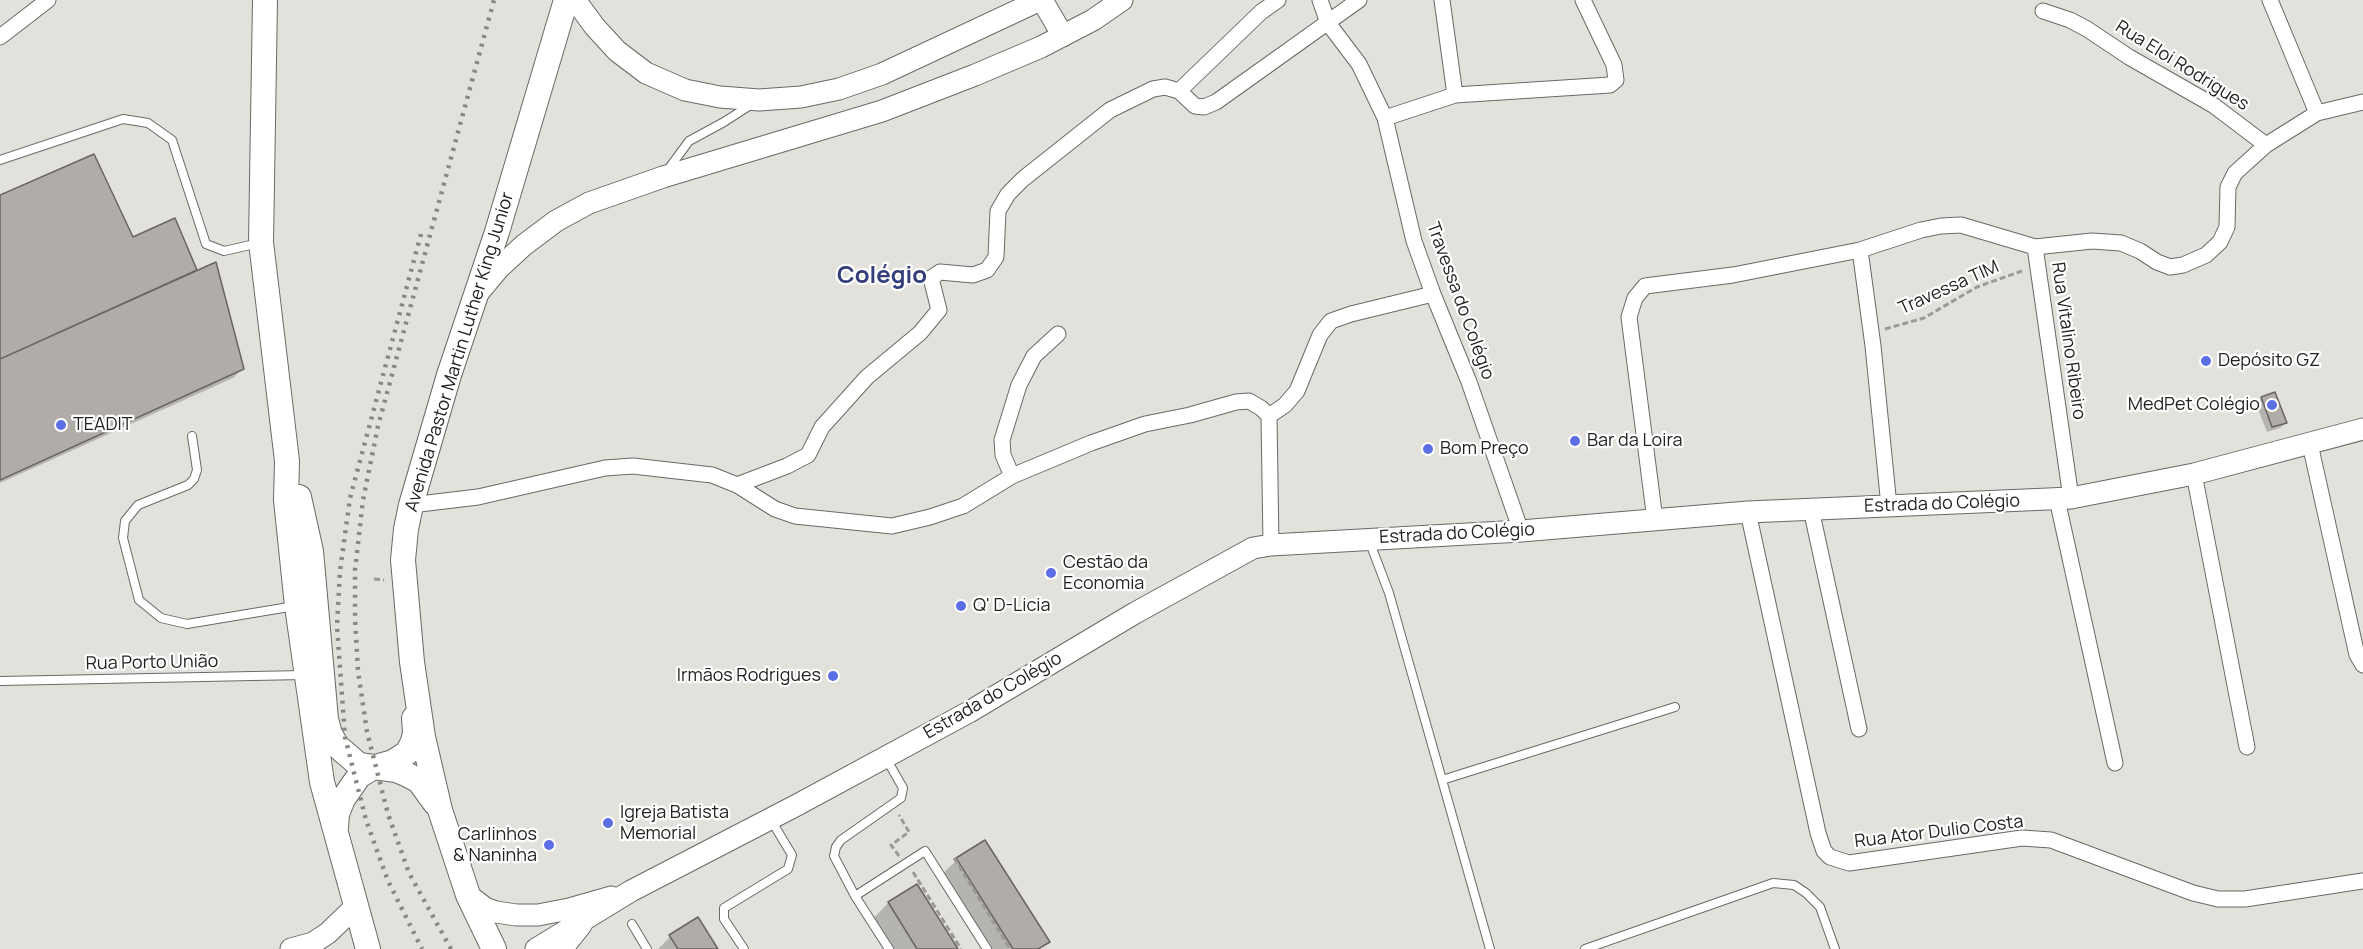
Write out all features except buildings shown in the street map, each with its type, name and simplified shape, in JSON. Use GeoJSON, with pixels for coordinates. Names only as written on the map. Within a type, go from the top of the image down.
{"type":"FeatureCollection","features":[{"type":"Feature","properties":{"kind":"main road"},"geometry":{"type":"LineString","coordinates":[[265,0],[261,242],[287,461],[286,500],[297,606],[322,782],[368,949]]}},
{"type":"Feature","properties":{"kind":"main road","name":"Avenida Pastor Martin Luther King Junior"},"geometry":{"type":"LineString","coordinates":[[494,949],[468,895],[440,810],[423,737],[412,662],[403,560],[411,505],[448,375],[497,232],[566,0]]}},
{"type":"Feature","properties":{"kind":"main road"},"geometry":{"type":"LineString","coordinates":[[575,0],[616,51],[646,73],[720,98],[759,100],[801,97],[839,89],[882,74],[1041,0],[1063,36]]}},
{"type":"Feature","properties":{"kind":"main road"},"geometry":{"type":"LineString","coordinates":[[476,296],[499,268],[556,221],[589,203],[663,177],[882,111],[975,75],[1063,36],[1093,20],[1122,0]]}},
{"type":"Feature","properties":{"kind":"main road","name":"Estrada do Colégio"},"geometry":{"type":"LineString","coordinates":[[536,949],[631,891],[969,712],[1232,558],[1253,548],[1369,538],[1521,531],[1748,512],[2064,498],[2194,474],[2363,429]]}},
{"type":"Feature","properties":{"kind":"main road"},"geometry":{"type":"LineString","coordinates":[[287,461],[300,499],[311,551],[326,719],[337,746],[358,765],[396,770],[419,781],[440,810]]}},
{"type":"Feature","properties":{"kind":"main road"},"geometry":{"type":"LineString","coordinates":[[336,833],[337,814],[343,799],[359,776],[372,768],[393,762],[407,753],[413,742],[415,732],[411,694],[412,662]]}},
{"type":"Feature","properties":{"kind":"main road","name":"Estrada do Colégio"},"geometry":{"type":"LineString","coordinates":[[468,895],[485,908],[496,912],[538,915],[569,909],[631,891]]}},
{"type":"Feature","properties":{"kind":"main road"},"geometry":{"type":"LineString","coordinates":[[291,949],[313,943],[328,933],[356,906]]}},
{"type":"Feature","properties":{"kind":"main road"},"geometry":{"type":"LineString","coordinates":[[560,949],[580,924]]}},
{"type":"Feature","properties":{"kind":"street"},"geometry":{"type":"LineString","coordinates":[[0,37],[48,0]]}},
{"type":"Feature","properties":{"kind":"street"},"geometry":{"type":"LineString","coordinates":[[1179,91],[1261,12],[1278,0]]}},
{"type":"Feature","properties":{"kind":"street","name":"Travessa do Colégio"},"geometry":{"type":"LineString","coordinates":[[1320,0],[1328,23],[1359,64],[1385,118],[1414,241],[1469,381],[1521,531]]}},
{"type":"Feature","properties":{"kind":"street"},"geometry":{"type":"LineString","coordinates":[[737,485],[787,466],[808,455],[822,427],[867,378],[920,333],[939,310],[931,278],[940,272],[973,275],[987,270],[996,257],[998,211],[1008,194],[1023,179],[1110,110],[1153,88],[1165,87],[1179,91],[1195,106],[1204,107],[1216,102],[1359,0]]}},
{"type":"Feature","properties":{"kind":"street"},"geometry":{"type":"LineString","coordinates":[[1442,0],[1455,95]]}},
{"type":"Feature","properties":{"kind":"street"},"geometry":{"type":"LineString","coordinates":[[1385,118],[1455,95],[1610,85],[1616,80],[1614,64],[1583,0]]}},
{"type":"Feature","properties":{"kind":"street"},"geometry":{"type":"LineString","coordinates":[[2270,0],[2318,113]]}},
{"type":"Feature","properties":{"kind":"street","name":"Rua Eloi Rodrigues"},"geometry":{"type":"LineString","coordinates":[[2043,11],[2070,20],[2213,105],[2266,145]]}},
{"type":"Feature","properties":{"kind":"street"},"geometry":{"type":"LineString","coordinates":[[2035,247],[2092,241],[2121,243],[2170,267],[2183,265],[2206,255],[2220,242],[2228,227],[2228,187],[2235,172],[2266,145],[2318,113],[2363,101]]}},
{"type":"Feature","properties":{"kind":"street","name":"Rua Vitalino Ribeiro"},"geometry":{"type":"LineString","coordinates":[[1655,520],[1629,317],[1635,298],[1645,286],[1733,275],[1860,250],[1921,230],[1941,226],[1961,225],[2035,247],[2064,498],[2115,763]]}},
{"type":"Feature","properties":{"kind":"street"},"geometry":{"type":"LineString","coordinates":[[1860,250],[1872,332],[1889,506]]}},
{"type":"Feature","properties":{"kind":"street"},"geometry":{"type":"LineString","coordinates":[[1269,416],[1286,405],[1297,391],[1320,334],[1331,321],[1350,314],[1433,294]]}},
{"type":"Feature","properties":{"kind":"street"},"geometry":{"type":"LineString","coordinates":[[1012,476],[1004,455],[1002,440],[1019,385],[1034,356],[1058,334]]}},
{"type":"Feature","properties":{"kind":"street"},"geometry":{"type":"LineString","coordinates":[[411,505],[478,497],[605,468],[633,466],[712,475],[737,485],[775,509],[795,516],[892,526],[930,518],[963,506],[1012,476],[1091,443],[1145,424],[1190,415],[1236,402],[1249,401],[1269,416],[1271,545]]}},
{"type":"Feature","properties":{"kind":"street"},"geometry":{"type":"LineString","coordinates":[[2310,444],[2357,655],[2363,665]]}},
{"type":"Feature","properties":{"kind":"street"},"geometry":{"type":"LineString","coordinates":[[2194,474],[2247,747]]}},
{"type":"Feature","properties":{"kind":"street"},"geometry":{"type":"LineString","coordinates":[[1811,509],[1859,729]]}},
{"type":"Feature","properties":{"kind":"street","name":"Rua Ator Dulio Costa"},"geometry":{"type":"LineString","coordinates":[[1748,512],[1818,833],[1824,851],[1830,857],[1849,863],[2022,838],[2051,840],[2193,893],[2218,899],[2245,899],[2363,881]]}},
{"type":"Feature","properties":{"kind":"lane"},"geometry":{"type":"LineString","coordinates":[[663,177],[689,141],[759,100]]}},
{"type":"Feature","properties":{"kind":"lane"},"geometry":{"type":"LineString","coordinates":[[0,160],[123,119],[148,123],[172,140],[206,244],[224,251],[261,242]]}},
{"type":"Feature","properties":{"kind":"lane"},"geometry":{"type":"LineString","coordinates":[[192,436],[197,470],[194,479],[188,485],[138,505],[125,521],[123,538],[140,600],[161,618],[187,624],[297,606]]}},
{"type":"Feature","properties":{"kind":"lane"},"geometry":{"type":"LineString","coordinates":[[1369,538],[1389,593],[1490,949]]}},
{"type":"Feature","properties":{"kind":"lane","name":"Rua Porto União"},"geometry":{"type":"LineString","coordinates":[[0,681],[305,675]]}},
{"type":"Feature","properties":{"kind":"lane"},"geometry":{"type":"LineString","coordinates":[[1442,780],[1675,707]]}},
{"type":"Feature","properties":{"kind":"lane"},"geometry":{"type":"LineString","coordinates":[[885,757],[903,788],[901,798],[894,806],[841,840],[834,856],[855,896],[889,949]]}},
{"type":"Feature","properties":{"kind":"lane"},"geometry":{"type":"LineString","coordinates":[[744,949],[724,920],[724,908],[788,869],[792,855],[770,819]]}},
{"type":"Feature","properties":{"kind":"lane"},"geometry":{"type":"LineString","coordinates":[[855,896],[925,851],[987,949]]}},
{"type":"Feature","properties":{"kind":"lane"},"geometry":{"type":"LineString","coordinates":[[1585,949],[1773,883],[1794,885],[1820,907],[1835,949]]}},
{"type":"Feature","properties":{"kind":"lane"},"geometry":{"type":"LineString","coordinates":[[632,924],[647,949]]}},
{"type":"Feature","properties":{"kind":"path","name":"Travessa TIM"},"geometry":{"type":"LineString","coordinates":[[1872,332],[1923,318],[1977,287],[2037,266]]}},
{"type":"Feature","properties":{"kind":"path"},"geometry":{"type":"LineString","coordinates":[[894,806],[909,832],[891,845],[911,870],[961,949]]}},
{"type":"Feature","properties":{"kind":"path"},"geometry":{"type":"LineString","coordinates":[[954,858],[1010,949]]}},
{"type":"Feature","properties":{"kind":"railway"},"geometry":{"type":"LineString","coordinates":[[451,949],[409,873],[388,814],[367,732],[358,671],[355,570],[363,500],[378,426],[494,0]]}},
{"type":"Feature","properties":{"kind":"railway"},"geometry":{"type":"LineString","coordinates":[[421,234],[350,498],[340,571],[337,626],[345,737],[366,820],[388,881],[422,949]]}},
{"type":"Feature","properties":{"kind":"place","name":"Depósito GZ"},"geometry":{"type":"Point","coordinates":[2206,361]}},
{"type":"Feature","properties":{"kind":"place","name":"MedPet Colégio"},"geometry":{"type":"Point","coordinates":[2272,405]}},
{"type":"Feature","properties":{"kind":"place","name":"TEADIT"},"geometry":{"type":"Point","coordinates":[61,425]}},
{"type":"Feature","properties":{"kind":"place","name":"Bar da Loira"},"geometry":{"type":"Point","coordinates":[1575,441]}},
{"type":"Feature","properties":{"kind":"place","name":"Bom Preço"},"geometry":{"type":"Point","coordinates":[1428,449]}},
{"type":"Feature","properties":{"kind":"place","name":"Cestão da Economia"},"geometry":{"type":"Point","coordinates":[1051,573]}},
{"type":"Feature","properties":{"kind":"place","name":"Q' D-Licia"},"geometry":{"type":"Point","coordinates":[961,606]}},
{"type":"Feature","properties":{"kind":"place","name":"Irmãos Rodrigues"},"geometry":{"type":"Point","coordinates":[833,676]}},
{"type":"Feature","properties":{"kind":"place","name":"Igreja Batista Memorial"},"geometry":{"type":"Point","coordinates":[608,823]}},
{"type":"Feature","properties":{"kind":"place","name":"Carlinhos & Naninha"},"geometry":{"type":"Point","coordinates":[549,845]}},
{"type":"Feature","properties":{"kind":"district","name":"Colégio"},"geometry":{"type":"Point","coordinates":[882,276]}}]}
